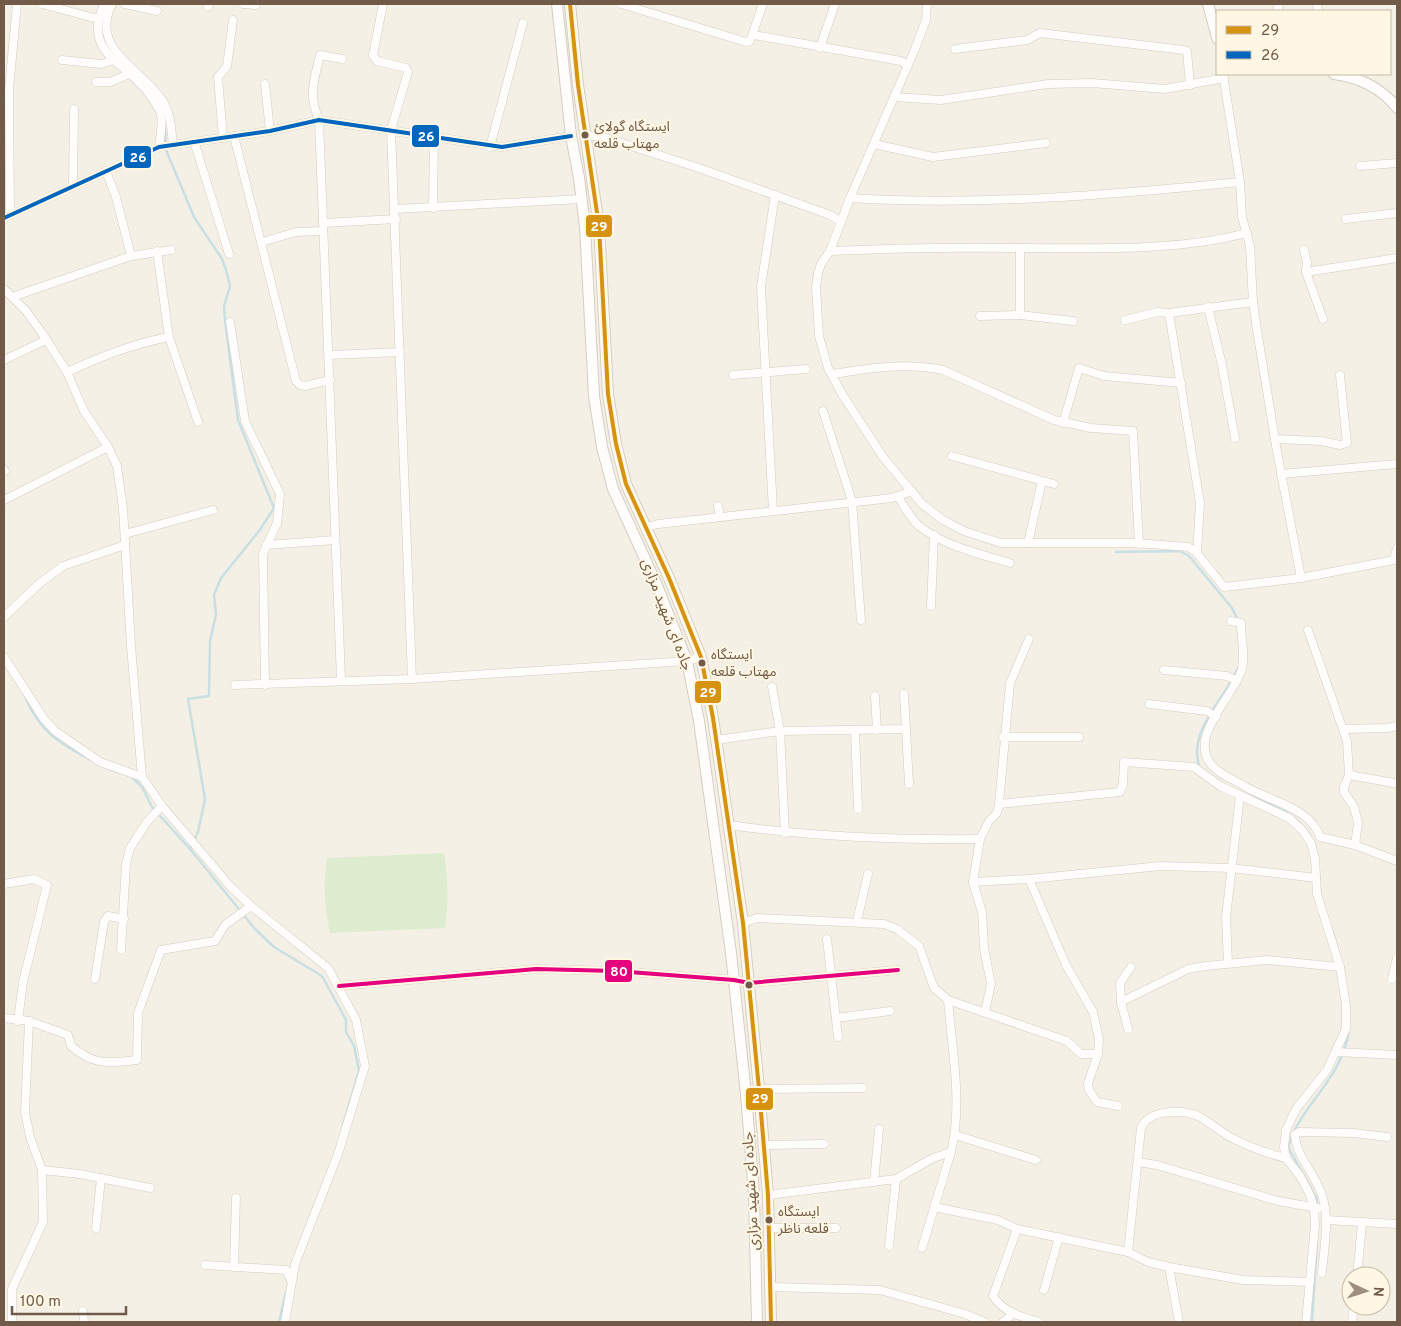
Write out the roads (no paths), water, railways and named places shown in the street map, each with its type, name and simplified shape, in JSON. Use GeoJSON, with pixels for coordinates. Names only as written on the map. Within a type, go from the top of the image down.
{"type":"FeatureCollection","features":[{"type":"Feature","properties":{"kind":"main road","name":"جاده ای شهید مزاری"},"geometry":{"type":"LineString","coordinates":[[556,4],[571,136],[582,199],[590,301],[594,396],[602,447],[613,489],[656,583],[687,661],[699,721],[734,980],[754,1185],[757,1322]]}},
{"type":"Feature","properties":{"kind":"main road","name":"جاده ای شهید مزاری"},"geometry":{"type":"LineString","coordinates":[[570,4],[599,226],[608,394],[616,444],[626,484],[647,527],[701,657],[729,825],[749,983],[764,1145],[768,1195],[771,1322]]}},
{"type":"Feature","properties":{"kind":"main road"},"geometry":{"type":"LineString","coordinates":[[1208,4],[1216,34]]}},
{"type":"Feature","properties":{"kind":"main road"},"geometry":{"type":"LineString","coordinates":[[1338,75],[1364,81],[1392,101],[1397,108]]}},
{"type":"Feature","properties":{"kind":"main road"},"geometry":{"type":"LineString","coordinates":[[590,301],[602,300]]}},
{"type":"Feature","properties":{"kind":"street"},"geometry":{"type":"LineString","coordinates":[[17,4],[9,89],[7,216],[159,147],[270,131],[320,120],[502,148],[571,136]]}},
{"type":"Feature","properties":{"kind":"street"},"geometry":{"type":"LineString","coordinates":[[42,4],[98,19]]}},
{"type":"Feature","properties":{"kind":"street"},"geometry":{"type":"LineString","coordinates":[[104,4],[98,19],[98,40],[102,48],[148,93],[161,114],[159,147]]}},
{"type":"Feature","properties":{"kind":"street"},"geometry":{"type":"LineString","coordinates":[[112,4],[106,20],[105,31],[109,42],[112,48],[162,98],[169,114],[173,144]]}},
{"type":"Feature","properties":{"kind":"street"},"geometry":{"type":"LineString","coordinates":[[125,4],[157,12]]}},
{"type":"Feature","properties":{"kind":"street"},"geometry":{"type":"LineString","coordinates":[[242,4],[256,5]]}},
{"type":"Feature","properties":{"kind":"street"},"geometry":{"type":"LineString","coordinates":[[383,4],[372,55],[377,61],[406,68],[408,72],[391,130],[396,209],[412,679]]}},
{"type":"Feature","properties":{"kind":"street"},"geometry":{"type":"LineString","coordinates":[[621,4],[746,42],[750,41],[754,35],[764,4]]}},
{"type":"Feature","properties":{"kind":"street"},"geometry":{"type":"LineString","coordinates":[[820,48],[835,4]]}},
{"type":"Feature","properties":{"kind":"street"},"geometry":{"type":"LineString","coordinates":[[927,4],[926,20],[904,63],[894,97],[874,144],[850,198],[835,218],[830,250],[821,264],[816,287],[818,336],[828,368],[833,374],[842,394],[910,492],[929,510],[964,532],[1001,543],[1139,544],[1188,547],[1197,553],[1224,587],[1301,578],[1394,560],[1397,548]]}},
{"type":"Feature","properties":{"kind":"street"},"geometry":{"type":"LineString","coordinates":[[222,138],[218,77],[227,66],[232,20]]}},
{"type":"Feature","properties":{"kind":"street"},"geometry":{"type":"LineString","coordinates":[[490,147],[523,23]]}},
{"type":"Feature","properties":{"kind":"street"},"geometry":{"type":"LineString","coordinates":[[955,49],[1027,40],[1040,33],[1184,50],[1188,59],[1190,85]]}},
{"type":"Feature","properties":{"kind":"street"},"geometry":{"type":"LineString","coordinates":[[754,35],[904,63]]}},
{"type":"Feature","properties":{"kind":"street"},"geometry":{"type":"LineString","coordinates":[[341,680],[320,120],[313,107],[311,93],[320,55],[342,59]]}},
{"type":"Feature","properties":{"kind":"street"},"geometry":{"type":"LineString","coordinates":[[62,60],[101,64],[114,60]]}},
{"type":"Feature","properties":{"kind":"street"},"geometry":{"type":"LineString","coordinates":[[96,82],[110,82],[129,74]]}},
{"type":"Feature","properties":{"kind":"street"},"geometry":{"type":"LineString","coordinates":[[894,97],[941,100],[1048,84],[1092,83],[1165,89],[1190,85],[1223,76],[1240,182],[1242,217],[1247,233],[1253,276],[1253,302],[1281,474],[1301,578]]}},
{"type":"Feature","properties":{"kind":"street"},"geometry":{"type":"LineString","coordinates":[[265,84],[270,131]]}},
{"type":"Feature","properties":{"kind":"street"},"geometry":{"type":"LineString","coordinates":[[73,186],[74,109]]}},
{"type":"Feature","properties":{"kind":"street"},"geometry":{"type":"LineString","coordinates":[[586,135],[606,138],[775,195],[835,218]]}},
{"type":"Feature","properties":{"kind":"street"},"geometry":{"type":"LineString","coordinates":[[234,136],[296,381],[300,385],[306,386],[330,380]]}},
{"type":"Feature","properties":{"kind":"street"},"geometry":{"type":"LineString","coordinates":[[433,208],[434,137]]}},
{"type":"Feature","properties":{"kind":"street"},"geometry":{"type":"LineString","coordinates":[[194,141],[229,254]]}},
{"type":"Feature","properties":{"kind":"street"},"geometry":{"type":"LineString","coordinates":[[874,144],[933,158],[1046,144]]}},
{"type":"Feature","properties":{"kind":"street"},"geometry":{"type":"LineString","coordinates":[[1360,166],[1397,163]]}},
{"type":"Feature","properties":{"kind":"street"},"geometry":{"type":"LineString","coordinates":[[106,171],[116,197],[132,256]]}},
{"type":"Feature","properties":{"kind":"street"},"geometry":{"type":"LineString","coordinates":[[850,198],[943,201],[1038,199],[1240,182]]}},
{"type":"Feature","properties":{"kind":"street"},"geometry":{"type":"LineString","coordinates":[[773,511],[761,288],[775,195]]}},
{"type":"Feature","properties":{"kind":"street"},"geometry":{"type":"LineString","coordinates":[[396,209],[582,199]]}},
{"type":"Feature","properties":{"kind":"street"},"geometry":{"type":"LineString","coordinates":[[1346,219],[1397,213]]}},
{"type":"Feature","properties":{"kind":"street"},"geometry":{"type":"LineString","coordinates":[[262,242],[296,232],[323,227],[396,219]]}},
{"type":"Feature","properties":{"kind":"street"},"geometry":{"type":"LineString","coordinates":[[830,250],[1096,249],[1197,244],[1247,233]]}},
{"type":"Feature","properties":{"kind":"street"},"geometry":{"type":"LineString","coordinates":[[1020,248],[1020,315]]}},
{"type":"Feature","properties":{"kind":"street"},"geometry":{"type":"LineString","coordinates":[[12,297],[132,256],[171,250]]}},
{"type":"Feature","properties":{"kind":"street"},"geometry":{"type":"LineString","coordinates":[[1304,250],[1307,262],[1306,272],[1323,319]]}},
{"type":"Feature","properties":{"kind":"street"},"geometry":{"type":"LineString","coordinates":[[157,251],[169,337],[198,422]]}},
{"type":"Feature","properties":{"kind":"street"},"geometry":{"type":"LineString","coordinates":[[1306,272],[1397,258]]}},
{"type":"Feature","properties":{"kind":"street"},"geometry":{"type":"LineString","coordinates":[[4,290],[26,311],[46,340],[67,372],[84,411],[115,459],[121,488],[125,534],[131,646],[142,777],[162,806],[230,886],[251,906],[328,968],[356,1020],[365,1066],[338,1154],[295,1264],[285,1322]]}},
{"type":"Feature","properties":{"kind":"street"},"geometry":{"type":"LineString","coordinates":[[1125,320],[1158,312],[1169,313],[1253,302]]}},
{"type":"Feature","properties":{"kind":"street"},"geometry":{"type":"LineString","coordinates":[[1208,307],[1222,365],[1235,438]]}},
{"type":"Feature","properties":{"kind":"street"},"geometry":{"type":"LineString","coordinates":[[1169,313],[1200,503],[1197,553]]}},
{"type":"Feature","properties":{"kind":"street"},"geometry":{"type":"LineString","coordinates":[[980,316],[1020,315],[1073,321]]}},
{"type":"Feature","properties":{"kind":"street"},"geometry":{"type":"LineString","coordinates":[[230,322],[245,421],[280,494],[277,523],[263,554],[265,685]]}},
{"type":"Feature","properties":{"kind":"street"},"geometry":{"type":"LineString","coordinates":[[67,372],[102,356],[139,343],[169,337]]}},
{"type":"Feature","properties":{"kind":"street"},"geometry":{"type":"LineString","coordinates":[[4,360],[46,340]]}},
{"type":"Feature","properties":{"kind":"street"},"geometry":{"type":"LineString","coordinates":[[330,355],[400,352]]}},
{"type":"Feature","properties":{"kind":"street"},"geometry":{"type":"LineString","coordinates":[[833,374],[882,366],[926,366],[943,370],[1063,423],[1092,428],[1133,431],[1139,544]]}},
{"type":"Feature","properties":{"kind":"street"},"geometry":{"type":"LineString","coordinates":[[1063,423],[1079,368],[1104,376],[1181,383]]}},
{"type":"Feature","properties":{"kind":"street"},"geometry":{"type":"LineString","coordinates":[[733,375],[806,370]]}},
{"type":"Feature","properties":{"kind":"street"},"geometry":{"type":"LineString","coordinates":[[1275,439],[1321,441],[1340,445],[1348,443],[1340,375]]}},
{"type":"Feature","properties":{"kind":"street"},"geometry":{"type":"LineString","coordinates":[[822,411],[852,501],[861,620]]}},
{"type":"Feature","properties":{"kind":"street"},"geometry":{"type":"LineString","coordinates":[[4,500],[108,447]]}},
{"type":"Feature","properties":{"kind":"street"},"geometry":{"type":"LineString","coordinates":[[952,456],[1054,484]]}},
{"type":"Feature","properties":{"kind":"street"},"geometry":{"type":"LineString","coordinates":[[1281,474],[1397,464]]}},
{"type":"Feature","properties":{"kind":"street"},"geometry":{"type":"LineString","coordinates":[[1028,543],[1042,481]]}},
{"type":"Feature","properties":{"kind":"street"},"geometry":{"type":"LineString","coordinates":[[647,527],[658,524],[852,501],[898,498],[910,492]]}},
{"type":"Feature","properties":{"kind":"street"},"geometry":{"type":"LineString","coordinates":[[898,498],[918,525],[934,535],[968,550],[1010,563]]}},
{"type":"Feature","properties":{"kind":"street"},"geometry":{"type":"LineString","coordinates":[[718,506],[720,517]]}},
{"type":"Feature","properties":{"kind":"street"},"geometry":{"type":"LineString","coordinates":[[125,534],[213,510]]}},
{"type":"Feature","properties":{"kind":"street"},"geometry":{"type":"LineString","coordinates":[[931,606],[934,535]]}},
{"type":"Feature","properties":{"kind":"street"},"geometry":{"type":"LineString","coordinates":[[266,545],[335,540]]}},
{"type":"Feature","properties":{"kind":"street"},"geometry":{"type":"LineString","coordinates":[[4,617],[40,583],[63,566],[125,545]]}},
{"type":"Feature","properties":{"kind":"street"},"geometry":{"type":"LineString","coordinates":[[1230,621],[1240,623],[1242,671],[1205,740],[1205,767],[1240,796],[1288,818],[1302,830],[1311,842],[1317,894],[1340,967],[1346,1005],[1346,1029],[1336,1052],[1327,1070],[1296,1108],[1286,1130],[1284,1147],[1286,1158],[1300,1176],[1310,1195],[1314,1208],[1306,1322]]}},
{"type":"Feature","properties":{"kind":"street"},"geometry":{"type":"LineString","coordinates":[[1308,630],[1344,729],[1349,775],[1344,792],[1354,807],[1358,823],[1355,845]]}},
{"type":"Feature","properties":{"kind":"street"},"geometry":{"type":"LineString","coordinates":[[984,1012],[991,984],[984,948],[982,912],[973,882],[980,839],[989,821],[996,813],[999,804],[1003,737],[1010,683],[1029,639]]}},
{"type":"Feature","properties":{"kind":"street"},"geometry":{"type":"LineString","coordinates":[[4,657],[44,719],[55,732],[100,762],[142,777]]}},
{"type":"Feature","properties":{"kind":"street"},"geometry":{"type":"LineString","coordinates":[[235,685],[412,679],[687,661],[701,657]]}},
{"type":"Feature","properties":{"kind":"street"},"geometry":{"type":"LineString","coordinates":[[1164,670],[1227,676],[1237,681]]}},
{"type":"Feature","properties":{"kind":"street"},"geometry":{"type":"LineString","coordinates":[[772,687],[780,731],[784,833]]}},
{"type":"Feature","properties":{"kind":"street"},"geometry":{"type":"LineString","coordinates":[[904,694],[909,784]]}},
{"type":"Feature","properties":{"kind":"street"},"geometry":{"type":"LineString","coordinates":[[875,696],[877,730]]}},
{"type":"Feature","properties":{"kind":"street"},"geometry":{"type":"LineString","coordinates":[[1149,704],[1207,711],[1216,717]]}},
{"type":"Feature","properties":{"kind":"street"},"geometry":{"type":"LineString","coordinates":[[1344,729],[1397,726]]}},
{"type":"Feature","properties":{"kind":"street"},"geometry":{"type":"LineString","coordinates":[[716,740],[780,731],[855,732],[906,729]]}},
{"type":"Feature","properties":{"kind":"street"},"geometry":{"type":"LineString","coordinates":[[855,732],[858,809]]}},
{"type":"Feature","properties":{"kind":"street"},"geometry":{"type":"LineString","coordinates":[[1003,737],[1080,737]]}},
{"type":"Feature","properties":{"kind":"street"},"geometry":{"type":"LineString","coordinates":[[999,804],[1120,792],[1123,784],[1124,762],[1194,768],[1205,767],[1216,770],[1251,789],[1283,803],[1317,827],[1320,837],[1355,845],[1397,862]]}},
{"type":"Feature","properties":{"kind":"street"},"geometry":{"type":"LineString","coordinates":[[1349,775],[1394,784]]}},
{"type":"Feature","properties":{"kind":"street"},"geometry":{"type":"LineString","coordinates":[[1228,963],[1226,917],[1230,868],[1240,796]]}},
{"type":"Feature","properties":{"kind":"street"},"geometry":{"type":"LineString","coordinates":[[121,950],[126,864],[130,848],[147,822],[162,806]]}},
{"type":"Feature","properties":{"kind":"street"},"geometry":{"type":"LineString","coordinates":[[729,825],[784,833],[863,838],[980,839]]}},
{"type":"Feature","properties":{"kind":"street"},"geometry":{"type":"LineString","coordinates":[[973,882],[1029,879],[1161,866],[1230,868],[1316,878]]}},
{"type":"Feature","properties":{"kind":"street"},"geometry":{"type":"LineString","coordinates":[[857,921],[868,874]]}},
{"type":"Feature","properties":{"kind":"street"},"geometry":{"type":"LineString","coordinates":[[4,884],[34,879],[47,885],[23,982],[18,1021]]}},
{"type":"Feature","properties":{"kind":"street"},"geometry":{"type":"LineString","coordinates":[[1029,879],[1066,965],[1093,1012],[1099,1039],[1098,1054],[1088,1083],[1090,1090],[1097,1102],[1118,1106]]}},
{"type":"Feature","properties":{"kind":"street"},"geometry":{"type":"LineString","coordinates":[[4,1018],[29,1021],[68,1035],[71,1046],[95,1061],[102,1063],[137,1060],[138,1013],[161,950],[215,941],[225,925],[251,906]]}},
{"type":"Feature","properties":{"kind":"street"},"geometry":{"type":"LineString","coordinates":[[95,979],[104,922],[108,916],[124,919]]}},
{"type":"Feature","properties":{"kind":"street"},"geometry":{"type":"LineString","coordinates":[[742,923],[757,918],[857,921],[884,924],[897,929],[919,946],[934,988],[948,1000],[1067,1041],[1081,1054],[1098,1054]]}},
{"type":"Feature","properties":{"kind":"street"},"geometry":{"type":"LineString","coordinates":[[827,939],[838,1037]]}},
{"type":"Feature","properties":{"kind":"street"},"geometry":{"type":"LineString","coordinates":[[1392,979],[1397,958]]}},
{"type":"Feature","properties":{"kind":"street"},"geometry":{"type":"LineString","coordinates":[[1121,1002],[1188,969],[1268,960],[1340,967]]}},
{"type":"Feature","properties":{"kind":"street"},"geometry":{"type":"LineString","coordinates":[[1128,1030],[1121,1002],[1120,983],[1131,967]]}},
{"type":"Feature","properties":{"kind":"street"},"geometry":{"type":"LineString","coordinates":[[339,986],[536,969],[616,971],[734,980],[749,983],[898,970]]}},
{"type":"Feature","properties":{"kind":"street"},"geometry":{"type":"LineString","coordinates":[[922,1248],[934,1206],[940,1196],[955,1135],[957,1091],[948,1000]]}},
{"type":"Feature","properties":{"kind":"street"},"geometry":{"type":"LineString","coordinates":[[836,1018],[890,1011]]}},
{"type":"Feature","properties":{"kind":"street"},"geometry":{"type":"LineString","coordinates":[[12,1322],[12,1289],[43,1222],[42,1170],[30,1137],[24,1112],[29,1021]]}},
{"type":"Feature","properties":{"kind":"street"},"geometry":{"type":"LineString","coordinates":[[1336,1052],[1397,1055]]}},
{"type":"Feature","properties":{"kind":"street"},"geometry":{"type":"LineString","coordinates":[[759,1089],[863,1088]]}},
{"type":"Feature","properties":{"kind":"street"},"geometry":{"type":"LineString","coordinates":[[1128,1252],[1141,1128],[1144,1121],[1155,1116],[1175,1112],[1189,1113],[1201,1118],[1234,1139],[1286,1158]]}},
{"type":"Feature","properties":{"kind":"street"},"geometry":{"type":"LineString","coordinates":[[874,1182],[879,1129]]}},
{"type":"Feature","properties":{"kind":"street"},"geometry":{"type":"LineString","coordinates":[[1322,1273],[1326,1220],[1325,1208],[1318,1184],[1296,1147],[1297,1132],[1354,1133],[1387,1137]]}},
{"type":"Feature","properties":{"kind":"street"},"geometry":{"type":"LineString","coordinates":[[955,1135],[1036,1160]]}},
{"type":"Feature","properties":{"kind":"street"},"geometry":{"type":"LineString","coordinates":[[764,1145],[824,1144]]}},
{"type":"Feature","properties":{"kind":"street"},"geometry":{"type":"LineString","coordinates":[[768,1195],[896,1179],[933,1158],[951,1152]]}},
{"type":"Feature","properties":{"kind":"street"},"geometry":{"type":"LineString","coordinates":[[1138,1162],[1157,1165],[1278,1201],[1314,1208],[1325,1208]]}},
{"type":"Feature","properties":{"kind":"street"},"geometry":{"type":"LineString","coordinates":[[42,1170],[101,1178],[150,1188]]}},
{"type":"Feature","properties":{"kind":"street"},"geometry":{"type":"LineString","coordinates":[[96,1228],[101,1178]]}},
{"type":"Feature","properties":{"kind":"street"},"geometry":{"type":"LineString","coordinates":[[889,1246],[896,1179]]}},
{"type":"Feature","properties":{"kind":"street"},"geometry":{"type":"LineString","coordinates":[[234,1266],[236,1198]]}},
{"type":"Feature","properties":{"kind":"street"},"geometry":{"type":"LineString","coordinates":[[934,1206],[998,1220],[1017,1229],[1128,1252],[1148,1262],[1243,1280],[1310,1282]]}},
{"type":"Feature","properties":{"kind":"street"},"geometry":{"type":"LineString","coordinates":[[1326,1220],[1397,1224]]}},
{"type":"Feature","properties":{"kind":"street"},"geometry":{"type":"LineString","coordinates":[[1358,1266],[1362,1223]]}},
{"type":"Feature","properties":{"kind":"street"},"geometry":{"type":"LineString","coordinates":[[769,1228],[836,1228]]}},
{"type":"Feature","properties":{"kind":"street"},"geometry":{"type":"LineString","coordinates":[[1017,1229],[993,1296],[997,1303],[1012,1314],[1039,1322]]}},
{"type":"Feature","properties":{"kind":"street"},"geometry":{"type":"LineString","coordinates":[[1044,1290],[1059,1237]]}},
{"type":"Feature","properties":{"kind":"street"},"geometry":{"type":"LineString","coordinates":[[205,1265],[286,1270],[291,1280]]}},
{"type":"Feature","properties":{"kind":"street"},"geometry":{"type":"LineString","coordinates":[[1169,1266],[1179,1322]]}},
{"type":"Feature","properties":{"kind":"street"},"geometry":{"type":"LineString","coordinates":[[770,1287],[880,1290],[965,1314],[984,1322]]}},
{"type":"Feature","properties":{"kind":"street"},"geometry":{"type":"LineString","coordinates":[[83,1311],[84,1322]]}},
{"type":"Feature","properties":{"kind":"street"},"geometry":{"type":"LineString","coordinates":[[1003,1322],[1012,1314]]}},
{"type":"Feature","properties":{"kind":"waterway"},"geometry":{"type":"LineString","coordinates":[[165,129],[166,150],[194,217],[222,259],[226,270],[230,286],[224,306],[225,320],[238,420],[274,508],[259,531],[221,578],[214,595],[216,615],[210,641],[209,696],[188,699],[205,799],[198,832],[190,849]]}},
{"type":"Feature","properties":{"kind":"waterway"},"geometry":{"type":"LineString","coordinates":[[1116,552],[1180,551],[1189,556],[1232,608],[1238,620]]}},
{"type":"Feature","properties":{"kind":"waterway"},"geometry":{"type":"LineString","coordinates":[[1200,768],[1197,755],[1202,729],[1238,668]]}},
{"type":"Feature","properties":{"kind":"waterway"},"geometry":{"type":"LineString","coordinates":[[24,694],[36,717],[50,734],[69,748],[91,760]]}},
{"type":"Feature","properties":{"kind":"waterway"},"geometry":{"type":"LineString","coordinates":[[109,769],[121,773]]}},
{"type":"Feature","properties":{"kind":"waterway"},"geometry":{"type":"LineString","coordinates":[[131,776],[142,787],[152,807],[190,849],[255,929],[274,947],[322,976],[346,1020],[346,1032],[354,1046],[359,1071],[343,1125]]}},
{"type":"Feature","properties":{"kind":"waterway"},"geometry":{"type":"LineString","coordinates":[[1252,797],[1286,812],[1300,822],[1311,837]]}},
{"type":"Feature","properties":{"kind":"waterway"},"geometry":{"type":"LineString","coordinates":[[1314,842],[1317,854]]}},
{"type":"Feature","properties":{"kind":"waterway"},"geometry":{"type":"LineString","coordinates":[[1331,927],[1337,946]]}},
{"type":"Feature","properties":{"kind":"waterway"},"geometry":{"type":"LineString","coordinates":[[1316,1205],[1317,1199],[1288,1147],[1302,1117],[1338,1064],[1345,1048],[1349,1030]]}},
{"type":"Feature","properties":{"kind":"waterway"},"geometry":{"type":"LineString","coordinates":[[1312,1322],[1317,1243]]}},
{"type":"Feature","properties":{"kind":"waterway"},"geometry":{"type":"LineString","coordinates":[[279,1322],[286,1292]]}},
{"type":"Feature","properties":{"kind":"place","name":"ایستگاه گولائ مهتاب قلعه"},"geometry":{"type":"Point","coordinates":[585,135]}},
{"type":"Feature","properties":{"kind":"place","name":"ایستگاه مهتاب قلعه"},"geometry":{"type":"Point","coordinates":[702,663]}},
{"type":"Feature","properties":{"kind":"place","name":"ایستگاه قلعه ناظر"},"geometry":{"type":"Point","coordinates":[769,1220]}}]}
